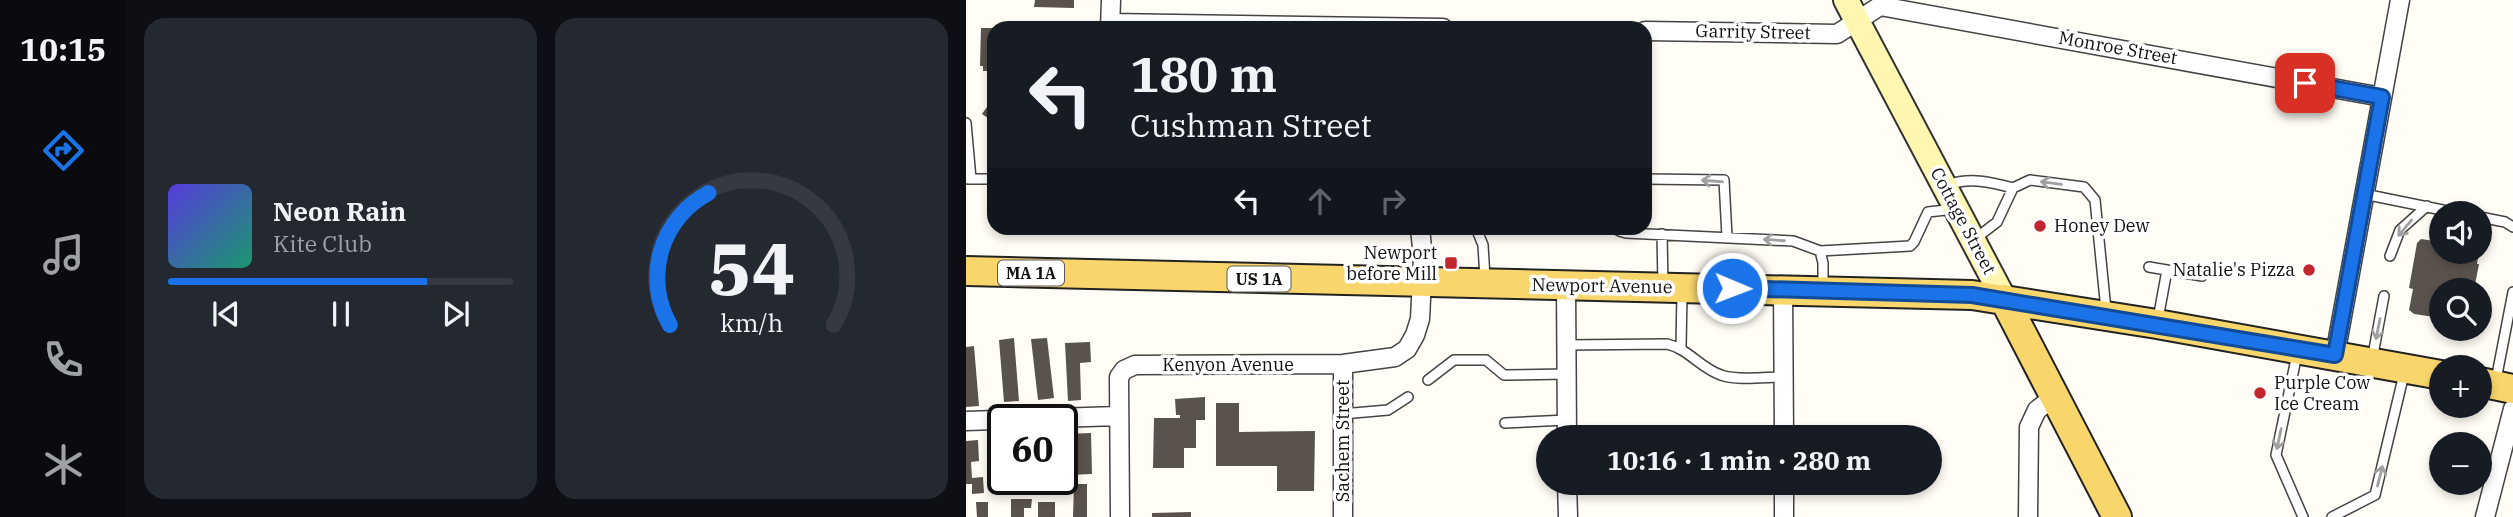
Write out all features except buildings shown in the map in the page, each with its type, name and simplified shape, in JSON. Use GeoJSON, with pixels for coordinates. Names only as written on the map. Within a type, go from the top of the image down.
{"type":"FeatureCollection","features":[{"type":"Feature","properties":{"kind":"main road","name":"Cottage Street"},"geometry":{"type":"LineString","coordinates":[[1851,10],[2117,517]]}},
{"type":"Feature","properties":{"kind":"main road","name":"Newport Avenue"},"geometry":{"type":"LineString","coordinates":[[966,271],[1972,295],[2157,324],[2429,373]]}},
{"type":"Feature","properties":{"kind":"street"},"geometry":{"type":"LineString","coordinates":[[1110,21],[1111,0]]}},
{"type":"Feature","properties":{"kind":"street"},"geometry":{"type":"LineString","coordinates":[[2335,355],[2400,0]]}},
{"type":"Feature","properties":{"kind":"street","name":"Monroe Street"},"geometry":{"type":"LineString","coordinates":[[1851,10],[1880,5],[2382,97]]}},
{"type":"Feature","properties":{"kind":"street","name":"Garrity Street"},"geometry":{"type":"LineString","coordinates":[[1652,31],[1837,33],[1851,10]]}},
{"type":"Feature","properties":{"kind":"street"},"geometry":{"type":"LineString","coordinates":[[1420,235],[1423,281]]}},
{"type":"Feature","properties":{"kind":"street","name":"Kenyon Avenue"},"geometry":{"type":"LineString","coordinates":[[1119,517],[1119,377],[1124,370],[1135,365],[1343,364],[1395,356],[1407,349],[1415,335],[1420,319],[1423,281]]}},
{"type":"Feature","properties":{"kind":"street"},"geometry":{"type":"LineString","coordinates":[[1566,285],[1567,425]]}},
{"type":"Feature","properties":{"kind":"street"},"geometry":{"type":"LineString","coordinates":[[1783,289],[1784,425]]}},
{"type":"Feature","properties":{"kind":"street","name":"Sachem Street"},"geometry":{"type":"LineString","coordinates":[[1343,364],[1343,517]]}},
{"type":"Feature","properties":{"kind":"street"},"geometry":{"type":"LineString","coordinates":[[2028,517],[2029,427],[2037,410],[2054,397]]}},
{"type":"Feature","properties":{"kind":"street"},"geometry":{"type":"LineString","coordinates":[[2485,517],[2513,409]]}},
{"type":"Feature","properties":{"kind":"street"},"geometry":{"type":"LineString","coordinates":[[966,421],[1118,416]]}},
{"type":"Feature","properties":{"kind":"street"},"geometry":{"type":"LineString","coordinates":[[1567,495],[1568,517]]}},
{"type":"Feature","properties":{"kind":"street"},"geometry":{"type":"LineString","coordinates":[[1784,495],[1784,517]]}},
{"type":"Feature","properties":{"kind":"lane"},"geometry":{"type":"LineString","coordinates":[[966,123],[969,179],[987,179]]}},
{"type":"Feature","properties":{"kind":"lane"},"geometry":{"type":"LineString","coordinates":[[1652,179],[1724,180],[1727,237]]}},
{"type":"Feature","properties":{"kind":"lane"},"geometry":{"type":"LineString","coordinates":[[1945,186],[1963,179],[2013,188],[2030,180],[2084,187],[2095,200],[2106,316]]}},
{"type":"Feature","properties":{"kind":"lane"},"geometry":{"type":"LineString","coordinates":[[1973,240],[1997,222],[2013,188]]}},
{"type":"Feature","properties":{"kind":"lane"},"geometry":{"type":"LineString","coordinates":[[2364,194],[2427,206]]}},
{"type":"Feature","properties":{"kind":"lane"},"geometry":{"type":"LineString","coordinates":[[2390,256],[2400,230],[2427,206]]}},
{"type":"Feature","properties":{"kind":"lane"},"geometry":{"type":"LineString","coordinates":[[1652,234],[1793,241],[1820,251],[1910,246],[1928,212],[1957,209]]}},
{"type":"Feature","properties":{"kind":"lane"},"geometry":{"type":"LineString","coordinates":[[2492,219],[2513,226]]}},
{"type":"Feature","properties":{"kind":"lane"},"geometry":{"type":"LineString","coordinates":[[1662,234],[1681,347]]}},
{"type":"Feature","properties":{"kind":"lane"},"geometry":{"type":"LineString","coordinates":[[1479,235],[1483,245],[1485,283]]}},
{"type":"Feature","properties":{"kind":"lane"},"geometry":{"type":"LineString","coordinates":[[1820,251],[1823,290]]}},
{"type":"Feature","properties":{"kind":"lane"},"geometry":{"type":"LineString","coordinates":[[2149,267],[2202,276]]}},
{"type":"Feature","properties":{"kind":"lane"},"geometry":{"type":"LineString","coordinates":[[2157,324],[2167,270]]}},
{"type":"Feature","properties":{"kind":"lane"},"geometry":{"type":"LineString","coordinates":[[2496,385],[2513,292]]}},
{"type":"Feature","properties":{"kind":"lane"},"geometry":{"type":"LineString","coordinates":[[2371,361],[2384,296]]}},
{"type":"Feature","properties":{"kind":"lane"},"geometry":{"type":"LineString","coordinates":[[1566,345],[1667,344],[1681,347],[1703,367],[1723,376],[1783,377]]}},
{"type":"Feature","properties":{"kind":"lane"},"geometry":{"type":"LineString","coordinates":[[2298,348],[2276,455],[2303,517]]}},
{"type":"Feature","properties":{"kind":"lane"},"geometry":{"type":"LineString","coordinates":[[1428,380],[1454,360],[1486,360],[1504,375],[1566,374]]}},
{"type":"Feature","properties":{"kind":"lane"},"geometry":{"type":"LineString","coordinates":[[2332,517],[2375,495],[2406,368]]}},
{"type":"Feature","properties":{"kind":"lane"},"geometry":{"type":"LineString","coordinates":[[1342,414],[1388,410],[1408,397]]}},
{"type":"Feature","properties":{"kind":"lane"},"geometry":{"type":"LineString","coordinates":[[1505,423],[1536,426]]}},
{"type":"Feature","properties":{"kind":"place","name":"Honey Dew"},"geometry":{"type":"Point","coordinates":[2040,226]}},
{"type":"Feature","properties":{"kind":"place","name":"Newport before Mill"},"geometry":{"type":"Point","coordinates":[1451,263]}},
{"type":"Feature","properties":{"kind":"place","name":"Natalie's Pizza"},"geometry":{"type":"Point","coordinates":[2309,270]}},
{"type":"Feature","properties":{"kind":"place","name":"Purple Cow Ice Cream"},"geometry":{"type":"Point","coordinates":[2260,393]}},
{"type":"Feature","properties":{"kind":"route"},"geometry":{"type":"LineString","coordinates":[[1732,288],[1972,295],[2335,355],[2382,97],[2305,83]]}}]}
